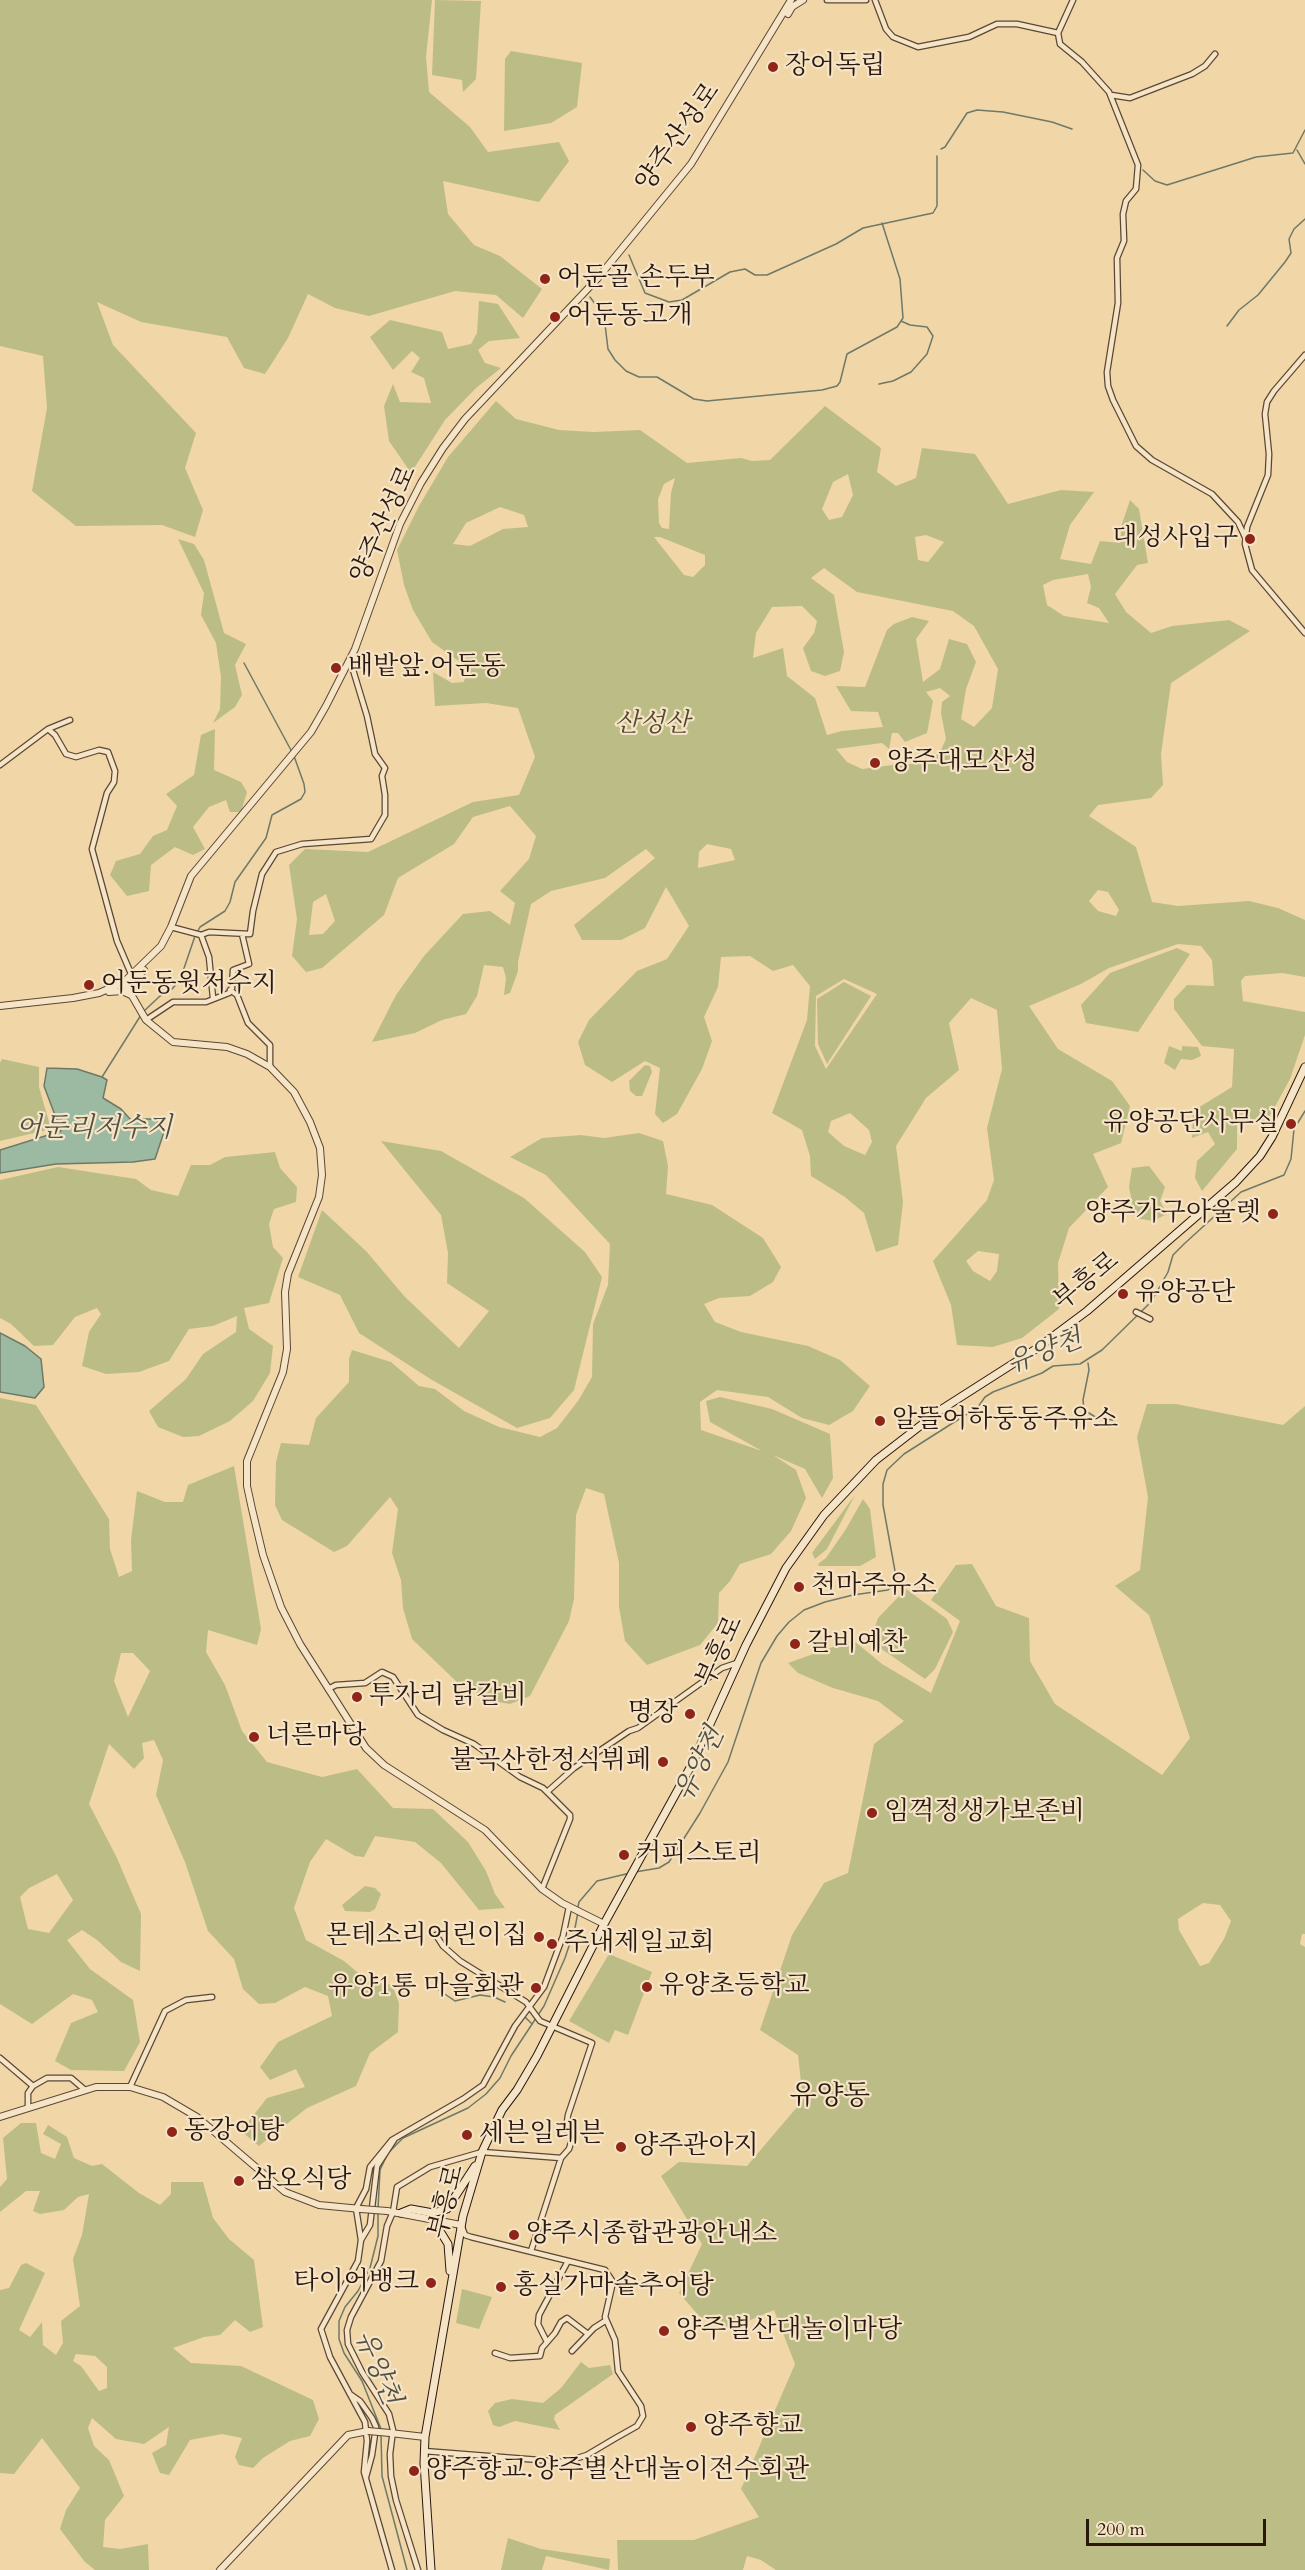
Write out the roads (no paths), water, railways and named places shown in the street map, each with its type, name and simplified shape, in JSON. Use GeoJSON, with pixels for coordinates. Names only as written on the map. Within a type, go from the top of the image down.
{"type":"FeatureCollection","features":[{"type":"Feature","properties":{"kind":"main road","name":"부흥로"},"geometry":{"type":"LineString","coordinates":[[431,2570],[425,2437],[461,2225],[482,2152],[502,2110],[526,2076],[554,2026],[604,1924],[691,1766],[764,1608],[801,1544],[849,1487],[876,1460],[942,1409],[1036,1349],[1087,1311],[1236,1182],[1260,1156],[1272,1137],[1305,1067]]}},
{"type":"Feature","properties":{"kind":"main road"},"geometry":{"type":"LineString","coordinates":[[394,2212],[411,2209],[433,2213],[447,2209],[479,2162]]}},
{"type":"Feature","properties":{"kind":"main road"},"geometry":{"type":"LineString","coordinates":[[432,2218],[448,2244],[451,2283]]}},
{"type":"Feature","properties":{"kind":"street","name":"양주산성로"},"geometry":{"type":"LineString","coordinates":[[0,1006],[89,995],[124,982],[161,946],[191,876],[296,750],[321,715],[350,660],[400,524],[421,483],[443,448],[465,419],[597,279],[691,164],[773,33],[791,0]]}},
{"type":"Feature","properties":{"kind":"street"},"geometry":{"type":"LineString","coordinates":[[773,33],[792,7],[803,0]]}},
{"type":"Feature","properties":{"kind":"street"},"geometry":{"type":"LineString","coordinates":[[827,0],[866,0]]}},
{"type":"Feature","properties":{"kind":"street"},"geometry":{"type":"LineString","coordinates":[[875,0],[886,29],[893,37],[918,47],[969,37],[998,24],[1017,24],[1058,33]]}},
{"type":"Feature","properties":{"kind":"street"},"geometry":{"type":"LineString","coordinates":[[1073,0],[1058,33],[1060,44],[1082,62],[1111,95],[1138,165],[1136,189],[1126,201],[1123,214],[1124,241],[1118,258],[1118,303],[1108,360],[1108,386],[1136,446],[1152,460],[1212,494],[1238,522],[1245,537]]}},
{"type":"Feature","properties":{"kind":"street"},"geometry":{"type":"LineString","coordinates":[[1111,95],[1130,98],[1192,74],[1206,66],[1215,54]]}},
{"type":"Feature","properties":{"kind":"street"},"geometry":{"type":"LineString","coordinates":[[1305,355],[1274,390],[1267,402],[1265,414],[1269,454],[1268,476],[1245,537],[1252,570],[1305,633]]}},
{"type":"Feature","properties":{"kind":"street"},"geometry":{"type":"LineString","coordinates":[[171,927],[201,934],[209,932],[250,934],[262,874],[276,852],[302,844],[371,839],[384,815],[385,795],[382,776],[384,768],[375,754],[367,716],[350,660]]}},
{"type":"Feature","properties":{"kind":"street"},"geometry":{"type":"LineString","coordinates":[[0,765],[48,729],[70,720]]}},
{"type":"Feature","properties":{"kind":"street"},"geometry":{"type":"LineString","coordinates":[[48,729],[55,735],[66,754],[76,758],[99,750],[108,752],[115,771],[114,782],[107,793],[92,849],[117,941],[132,976]]}},
{"type":"Feature","properties":{"kind":"street"},"geometry":{"type":"LineString","coordinates":[[201,934],[209,957],[213,998]]}},
{"type":"Feature","properties":{"kind":"street"},"geometry":{"type":"LineString","coordinates":[[230,990],[233,969],[249,964],[242,934]]}},
{"type":"Feature","properties":{"kind":"street"},"geometry":{"type":"LineString","coordinates":[[131,995],[133,982],[150,959]]}},
{"type":"Feature","properties":{"kind":"street"},"geometry":{"type":"LineString","coordinates":[[124,982],[145,1019],[173,1042],[227,1047],[247,1054],[270,1067],[294,1092],[310,1122],[320,1148],[322,1175],[319,1197],[288,1274],[284,1302],[287,1349],[283,1372],[247,1461],[247,1486],[263,1555],[281,1607],[328,1689],[366,1748],[384,1765],[484,1830],[542,1889],[571,1908],[604,1924]]}},
{"type":"Feature","properties":{"kind":"street"},"geometry":{"type":"LineString","coordinates":[[145,1019],[173,1002],[206,1002],[230,990]]}},
{"type":"Feature","properties":{"kind":"street"},"geometry":{"type":"LineString","coordinates":[[230,990],[237,995],[248,1023],[270,1045],[270,1067]]}},
{"type":"Feature","properties":{"kind":"street"},"geometry":{"type":"LineString","coordinates":[[89,995],[94,997],[112,991],[122,991],[131,995]]}},
{"type":"Feature","properties":{"kind":"street"},"geometry":{"type":"LineString","coordinates":[[1136,1312],[1150,1320]]}},
{"type":"Feature","properties":{"kind":"street"},"geometry":{"type":"LineString","coordinates":[[547,1792],[574,1768],[629,1731],[638,1728],[722,1668],[738,1662]]}},
{"type":"Feature","properties":{"kind":"street"},"geometry":{"type":"LineString","coordinates":[[328,1689],[336,1684],[365,1683],[382,1672],[393,1677],[418,1715],[442,1730],[474,1744],[520,1777],[547,1792],[570,1815],[570,1819],[542,1889]]}},
{"type":"Feature","properties":{"kind":"street"},"geometry":{"type":"LineString","coordinates":[[392,2570],[380,2520],[366,2477],[365,2422],[348,2392],[323,2339],[321,2329],[358,2261],[361,2240],[358,2209],[366,2190],[370,2167],[394,2138],[483,2085],[515,2026],[531,2008],[544,1987],[571,1908]]}},
{"type":"Feature","properties":{"kind":"street"},"geometry":{"type":"LineString","coordinates":[[436,1935],[443,1946],[460,1961],[526,2001],[540,2021],[592,2043],[568,2115],[566,2129],[574,2133],[569,2149],[561,2158],[531,2251]]}},
{"type":"Feature","properties":{"kind":"street"},"geometry":{"type":"LineString","coordinates":[[130,2087],[165,2011],[186,2000],[212,1996]]}},
{"type":"Feature","properties":{"kind":"street"},"geometry":{"type":"LineString","coordinates":[[0,2058],[33,2086]]}},
{"type":"Feature","properties":{"kind":"street"},"geometry":{"type":"LineString","coordinates":[[28,2107],[28,2093],[33,2086],[47,2078],[58,2076],[71,2078],[85,2090]]}},
{"type":"Feature","properties":{"kind":"street"},"geometry":{"type":"LineString","coordinates":[[0,2116],[85,2090],[105,2086],[130,2087],[163,2097],[197,2117],[285,2192],[319,2205],[394,2212],[461,2225],[465,2235],[471,2237],[605,2270],[613,2282],[607,2301],[605,2321],[615,2340],[618,2371],[641,2406],[643,2416],[637,2426],[586,2454],[565,2462],[424,2451]]}},
{"type":"Feature","properties":{"kind":"street"},"geometry":{"type":"LineString","coordinates":[[361,2240],[370,2225],[377,2166],[394,2138]]}},
{"type":"Feature","properties":{"kind":"street"},"geometry":{"type":"LineString","coordinates":[[418,2570],[396,2500],[391,2476],[391,2434],[388,2414],[348,2344],[347,2330],[351,2317],[381,2261],[387,2226],[394,2212],[397,2187],[430,2167],[482,2152],[561,2158]]}},
{"type":"Feature","properties":{"kind":"street"},"geometry":{"type":"LineString","coordinates":[[547,2342],[538,2324],[539,2315],[568,2261]]}},
{"type":"Feature","properties":{"kind":"street"},"geometry":{"type":"LineString","coordinates":[[495,2353],[510,2358],[531,2359],[540,2356],[542,2348],[561,2322],[567,2318],[588,2334]]}},
{"type":"Feature","properties":{"kind":"street"},"geometry":{"type":"LineString","coordinates":[[572,2350],[605,2321]]}},
{"type":"Feature","properties":{"kind":"street"},"geometry":{"type":"LineString","coordinates":[[348,2392],[360,2401],[376,2427],[366,2477]]}},
{"type":"Feature","properties":{"kind":"street"},"geometry":{"type":"LineString","coordinates":[[220,2570],[348,2435],[366,2431],[425,2437]]}},
{"type":"Feature","properties":{"kind":"water","name":"어둔리저수지"},"geometry":{"type":"Polygon","coordinates":[[[47,1068],[77,1069],[102,1077],[107,1080],[103,1098],[121,1109],[130,1119],[155,1119],[165,1129],[155,1159],[133,1162],[56,1164],[0,1173],[0,1150],[61,1131],[44,1086],[47,1068]]]}},
{"type":"Feature","properties":{"kind":"water"},"geometry":{"type":"Polygon","coordinates":[[[0,1333],[25,1346],[41,1359],[44,1387],[35,1398],[0,1392],[0,1333]]]}},
{"type":"Feature","properties":{"kind":"waterway"},"geometry":{"type":"LineString","coordinates":[[941,149],[945,147],[967,113],[977,110],[1003,112],[1052,122],[1072,129]]}},
{"type":"Feature","properties":{"kind":"waterway"},"geometry":{"type":"LineString","coordinates":[[1143,170],[1155,181],[1167,185],[1256,157],[1293,153],[1305,130]]}},
{"type":"Feature","properties":{"kind":"waterway"},"geometry":{"type":"LineString","coordinates":[[1297,150],[1305,164]]}},
{"type":"Feature","properties":{"kind":"waterway"},"geometry":{"type":"LineString","coordinates":[[629,255],[645,293],[669,302],[682,300],[730,272],[745,269],[755,275],[767,275],[836,244],[863,228],[933,213],[937,206],[937,156]]}},
{"type":"Feature","properties":{"kind":"waterway"},"geometry":{"type":"LineString","coordinates":[[1227,326],[1239,310],[1258,295],[1285,262],[1291,253],[1289,239],[1294,229],[1305,219]]}},
{"type":"Feature","properties":{"kind":"waterway"},"geometry":{"type":"LineString","coordinates":[[590,297],[604,316],[608,349],[626,371],[639,377],[657,377],[694,399],[707,401],[822,390],[837,386],[840,382],[847,354],[897,327],[903,318],[900,279],[882,223]]}},
{"type":"Feature","properties":{"kind":"waterway"},"geometry":{"type":"LineString","coordinates":[[879,384],[893,381],[911,372],[927,354],[933,336],[927,327],[910,325],[901,321]]}},
{"type":"Feature","properties":{"kind":"waterway"},"geometry":{"type":"LineString","coordinates":[[244,663],[292,752]]}},
{"type":"Feature","properties":{"kind":"waterway"},"geometry":{"type":"LineString","coordinates":[[144,1011],[180,980],[200,927],[225,911],[235,882],[266,838],[272,815],[301,799],[305,792],[304,784],[294,756]]}},
{"type":"Feature","properties":{"kind":"waterway"},"geometry":{"type":"LineString","coordinates":[[102,1077],[141,1015]]}},
{"type":"Feature","properties":{"kind":"waterway","name":"유양천"},"geometry":{"type":"LineString","coordinates":[[635,1872],[659,1868],[669,1862],[700,1813],[728,1762],[761,1663],[777,1636],[789,1622],[804,1610],[825,1602],[888,1590],[897,1582],[883,1505],[883,1484],[887,1470],[904,1454],[978,1407],[985,1397],[993,1392],[1042,1373],[1053,1366],[1080,1364],[1102,1350],[1151,1302],[1168,1272],[1173,1255],[1184,1244],[1241,1192],[1284,1175],[1291,1159],[1294,1129],[1305,1111]]}},
{"type":"Feature","properties":{"kind":"waterway"},"geometry":{"type":"LineString","coordinates":[[1088,1363],[1089,1370],[1083,1400],[1084,1410],[1097,1418],[1113,1420]]}},
{"type":"Feature","properties":{"kind":"waterway","name":"유양천"},"geometry":{"type":"LineString","coordinates":[[578,1907],[579,1902],[597,1881],[630,1873]]}},
{"type":"Feature","properties":{"kind":"waterway","name":"유양천"},"geometry":{"type":"LineString","coordinates":[[378,2209],[380,2170],[388,2153],[403,2138],[468,2108],[486,2094],[500,2078],[511,2056],[544,2006],[565,1958],[578,1912]]}},
{"type":"Feature","properties":{"kind":"waterway"},"geometry":{"type":"LineString","coordinates":[[433,1986],[455,2001],[480,1995],[494,1997],[505,2002]]}},
{"type":"Feature","properties":{"kind":"waterway"},"geometry":{"type":"LineString","coordinates":[[525,2017],[531,2023]]}},
{"type":"Feature","properties":{"kind":"waterway","name":"유양천"},"geometry":{"type":"LineString","coordinates":[[378,2213],[378,2236],[370,2268],[358,2291],[345,2307],[339,2321],[339,2339],[344,2353],[362,2381],[381,2429]]}},
{"type":"Feature","properties":{"kind":"waterway","name":"유양천"},"geometry":{"type":"LineString","coordinates":[[381,2434],[382,2476],[407,2570]]}},
{"type":"Feature","properties":{"kind":"place","name":"장어독립"},"geometry":{"type":"Point","coordinates":[773,67]}},
{"type":"Feature","properties":{"kind":"place","name":"어둔골 손두부"},"geometry":{"type":"Point","coordinates":[545,279]}},
{"type":"Feature","properties":{"kind":"place","name":"어둔동고개"},"geometry":{"type":"Point","coordinates":[555,317]}},
{"type":"Feature","properties":{"kind":"place","name":"대성사입구"},"geometry":{"type":"Point","coordinates":[1250,539]}},
{"type":"Feature","properties":{"kind":"place","name":"배밭앞.어둔동"},"geometry":{"type":"Point","coordinates":[336,668]}},
{"type":"Feature","properties":{"kind":"place","name":"양주대모산성"},"geometry":{"type":"Point","coordinates":[875,763]}},
{"type":"Feature","properties":{"kind":"place","name":"어둔동윗저수지"},"geometry":{"type":"Point","coordinates":[89,985]}},
{"type":"Feature","properties":{"kind":"place","name":"유양공단사무실"},"geometry":{"type":"Point","coordinates":[1291,1124]}},
{"type":"Feature","properties":{"kind":"place","name":"양주가구아울렛"},"geometry":{"type":"Point","coordinates":[1273,1214]}},
{"type":"Feature","properties":{"kind":"place","name":"유양공단"},"geometry":{"type":"Point","coordinates":[1123,1294]}},
{"type":"Feature","properties":{"kind":"place","name":"알뜰어하둥둥주유소"},"geometry":{"type":"Point","coordinates":[880,1421]}},
{"type":"Feature","properties":{"kind":"place","name":"천마주유소"},"geometry":{"type":"Point","coordinates":[799,1587]}},
{"type":"Feature","properties":{"kind":"place","name":"갈비예찬"},"geometry":{"type":"Point","coordinates":[795,1644]}},
{"type":"Feature","properties":{"kind":"place","name":"투가리 닭갈비"},"geometry":{"type":"Point","coordinates":[357,1697]}},
{"type":"Feature","properties":{"kind":"place","name":"명장"},"geometry":{"type":"Point","coordinates":[690,1714]}},
{"type":"Feature","properties":{"kind":"place","name":"너른마당"},"geometry":{"type":"Point","coordinates":[254,1737]}},
{"type":"Feature","properties":{"kind":"place","name":"불곡산한정식뷔페"},"geometry":{"type":"Point","coordinates":[663,1762]}},
{"type":"Feature","properties":{"kind":"place","name":"임꺽정생가보존비"},"geometry":{"type":"Point","coordinates":[872,1813]}},
{"type":"Feature","properties":{"kind":"place","name":"커피스토리"},"geometry":{"type":"Point","coordinates":[624,1855]}},
{"type":"Feature","properties":{"kind":"place","name":"몬테소리어린이집"},"geometry":{"type":"Point","coordinates":[539,1937]}},
{"type":"Feature","properties":{"kind":"place","name":"주내제일교회"},"geometry":{"type":"Point","coordinates":[552,1944]}},
{"type":"Feature","properties":{"kind":"place","name":"유양초등학교"},"geometry":{"type":"Point","coordinates":[647,1987]}},
{"type":"Feature","properties":{"kind":"place","name":"유양1통 마을회관"},"geometry":{"type":"Point","coordinates":[536,1988]}},
{"type":"Feature","properties":{"kind":"place","name":"동강어탕"},"geometry":{"type":"Point","coordinates":[172,2132]}},
{"type":"Feature","properties":{"kind":"place","name":"세븐일레븐"},"geometry":{"type":"Point","coordinates":[467,2135]}},
{"type":"Feature","properties":{"kind":"place","name":"양주관아지"},"geometry":{"type":"Point","coordinates":[621,2147]}},
{"type":"Feature","properties":{"kind":"place","name":"삼오식당"},"geometry":{"type":"Point","coordinates":[239,2181]}},
{"type":"Feature","properties":{"kind":"place","name":"양주시종합관광안내소"},"geometry":{"type":"Point","coordinates":[514,2235]}},
{"type":"Feature","properties":{"kind":"place","name":"타이어뱅크"},"geometry":{"type":"Point","coordinates":[431,2283]}},
{"type":"Feature","properties":{"kind":"place","name":"홍실가마솥추어탕"},"geometry":{"type":"Point","coordinates":[501,2287]}},
{"type":"Feature","properties":{"kind":"place","name":"양주별산대놀이마당"},"geometry":{"type":"Point","coordinates":[664,2331]}},
{"type":"Feature","properties":{"kind":"place","name":"양주향교"},"geometry":{"type":"Point","coordinates":[691,2427]}},
{"type":"Feature","properties":{"kind":"place","name":"양주향교.양주별산대놀이전수회관"},"geometry":{"type":"Point","coordinates":[414,2471]}},
{"type":"Feature","properties":{"kind":"district","name":"유양동"},"geometry":{"type":"Point","coordinates":[830,2098]}},
{"type":"Feature","properties":{"kind":"park label","name":"산성산"},"geometry":{"type":"Point","coordinates":[652,725]}}]}
